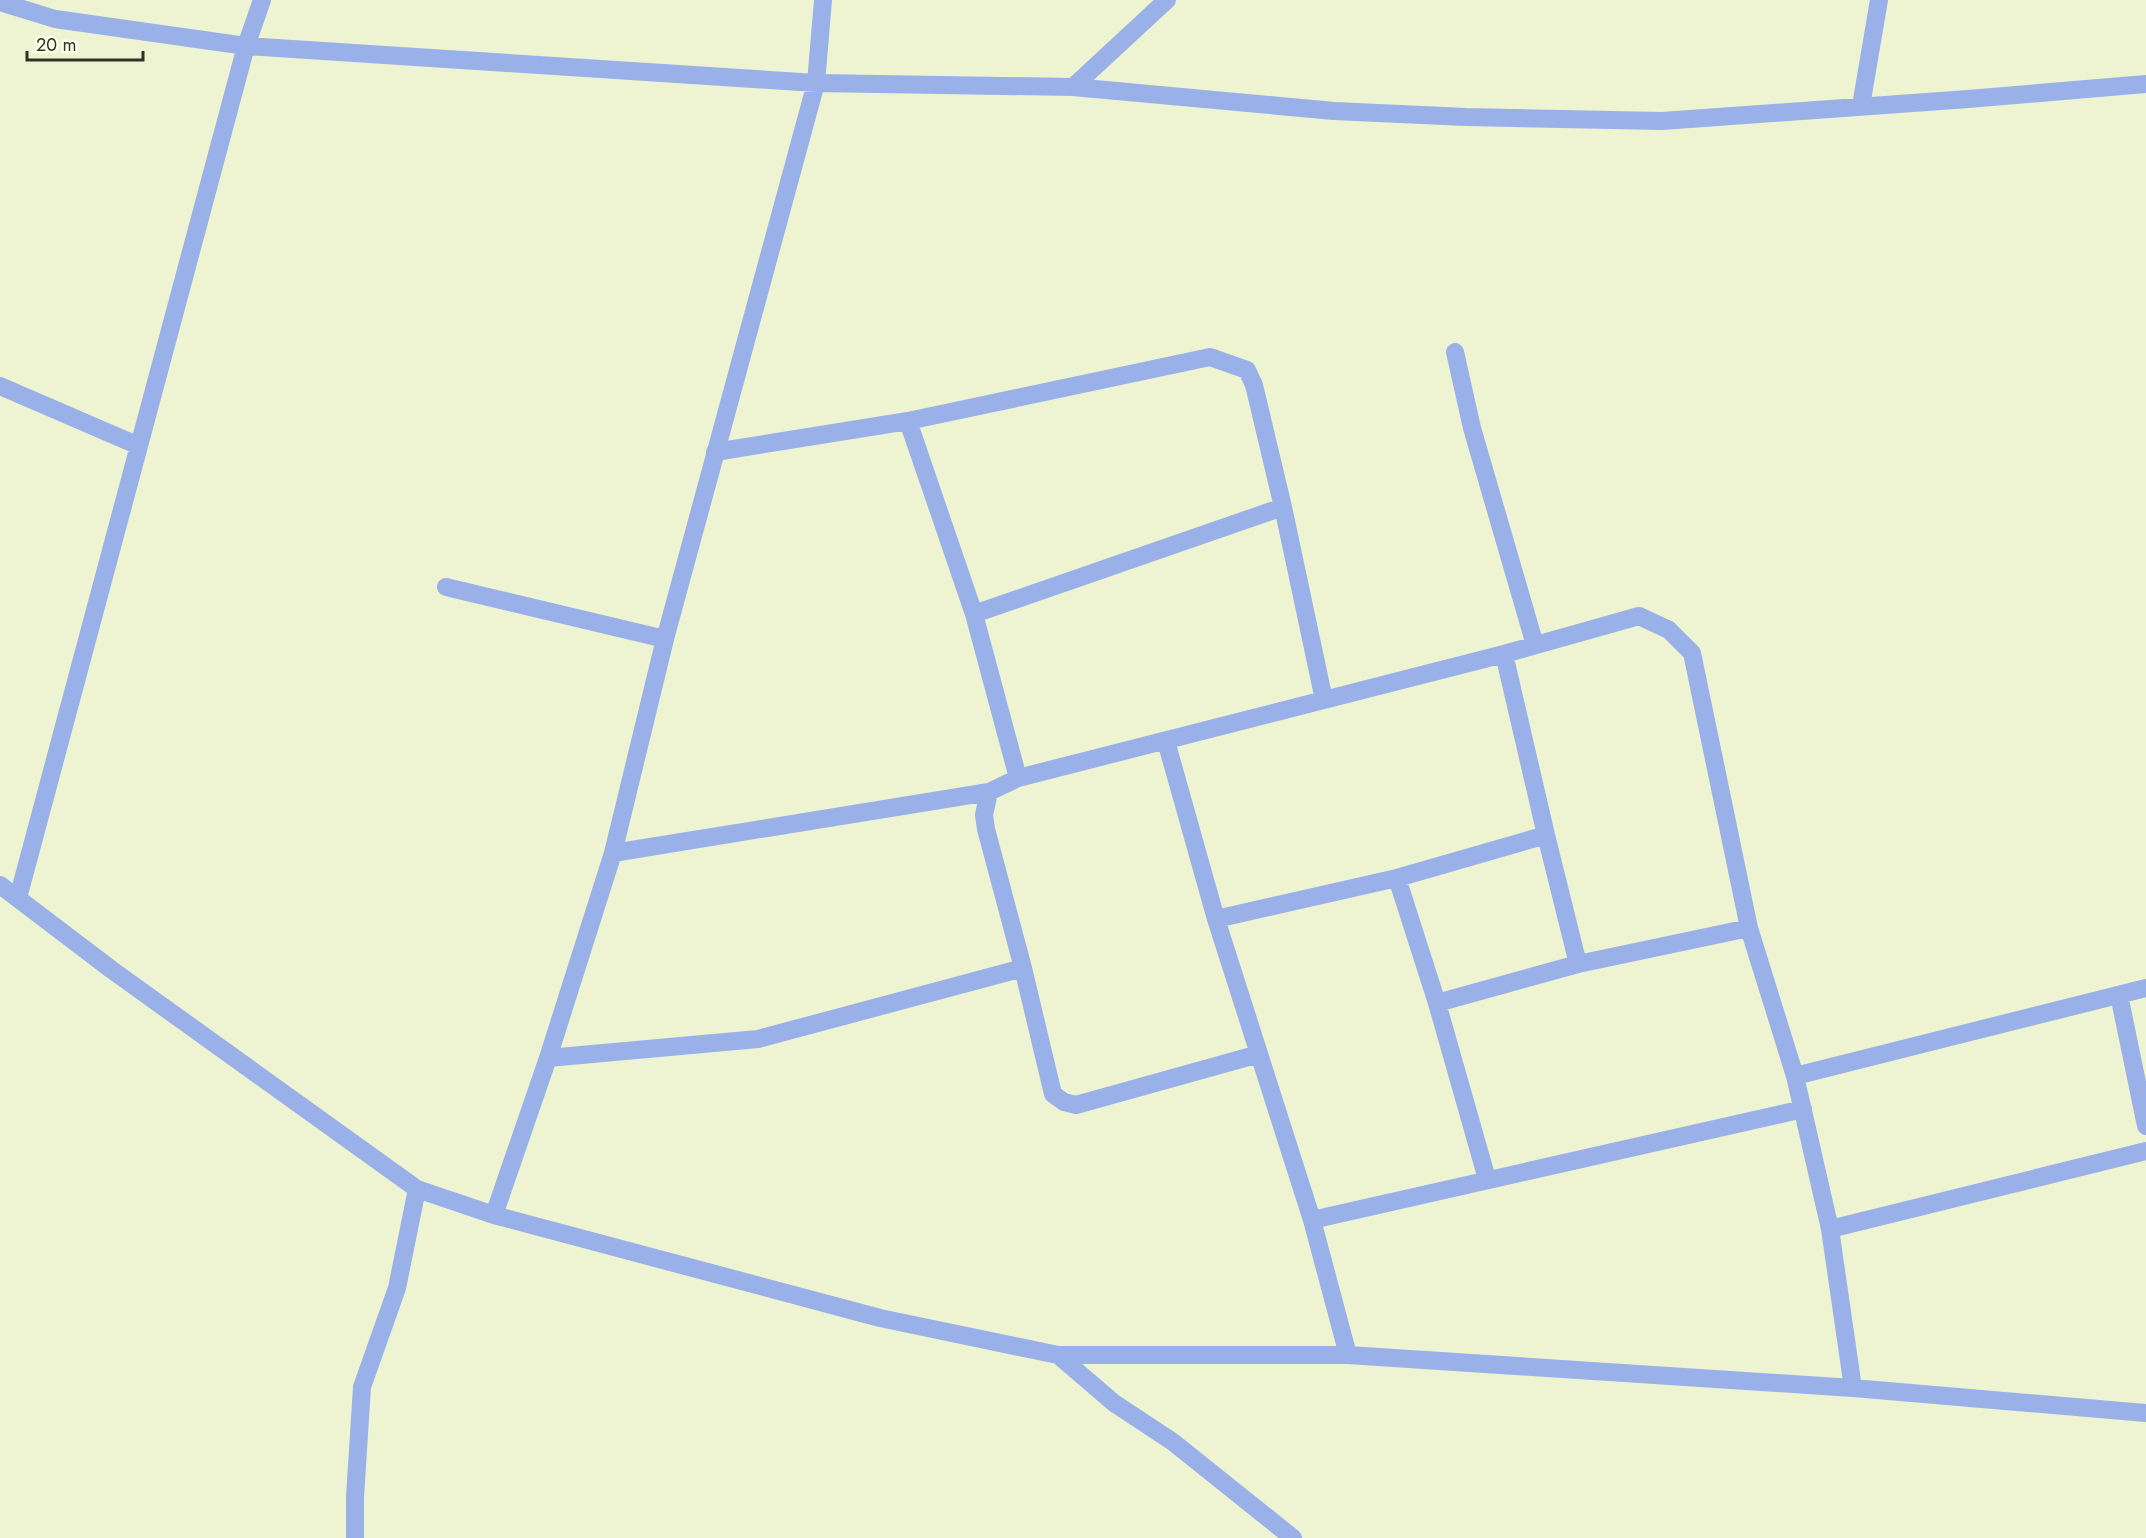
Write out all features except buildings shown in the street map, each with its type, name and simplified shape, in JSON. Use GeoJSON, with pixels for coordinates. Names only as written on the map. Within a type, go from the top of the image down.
{"type":"FeatureCollection","features":[{"type":"Feature","properties":{"kind":"street"},"geometry":{"type":"LineString","coordinates":[[18,898],[246,46],[262,0]]}},
{"type":"Feature","properties":{"kind":"street"},"geometry":{"type":"LineString","coordinates":[[494,1215],[548,1058],[613,853],[665,639],[816,83],[823,0]]}},
{"type":"Feature","properties":{"kind":"street"},"geometry":{"type":"LineString","coordinates":[[1073,87],[1167,0]]}},
{"type":"Feature","properties":{"kind":"street"},"geometry":{"type":"LineString","coordinates":[[1861,106],[1879,0]]}},
{"type":"Feature","properties":{"kind":"street"},"geometry":{"type":"LineString","coordinates":[[0,2],[55,19],[246,46],[816,83],[1073,87],[1334,111],[1478,117],[1662,121],[2146,84]]}},
{"type":"Feature","properties":{"kind":"street"},"geometry":{"type":"LineString","coordinates":[[1455,352],[1472,428],[1535,645]]}},
{"type":"Feature","properties":{"kind":"street"},"geometry":{"type":"LineString","coordinates":[[715,452],[908,421],[1210,357],[1247,370],[1254,385],[1283,507],[1324,700]]}},
{"type":"Feature","properties":{"kind":"street"},"geometry":{"type":"LineString","coordinates":[[0,386],[139,446]]}},
{"type":"Feature","properties":{"kind":"street"},"geometry":{"type":"LineString","coordinates":[[908,421],[974,614],[1018,778]]}},
{"type":"Feature","properties":{"kind":"street"},"geometry":{"type":"LineString","coordinates":[[974,614],[1283,507]]}},
{"type":"Feature","properties":{"kind":"street"},"geometry":{"type":"LineString","coordinates":[[446,587],[665,639]]}},
{"type":"Feature","properties":{"kind":"street"},"geometry":{"type":"LineString","coordinates":[[613,853],[989,792],[1018,778],[1504,654],[1639,616],[1669,630],[1692,653],[1749,928],[1795,1076],[1830,1229],[1853,1388]]}},
{"type":"Feature","properties":{"kind":"street"},"geometry":{"type":"LineString","coordinates":[[1504,654],[1578,964]]}},
{"type":"Feature","properties":{"kind":"street"},"geometry":{"type":"LineString","coordinates":[[1166,741],[1216,919],[1312,1220],[1348,1355]]}},
{"type":"Feature","properties":{"kind":"street"},"geometry":{"type":"LineString","coordinates":[[989,792],[984,815],[986,830],[1023,968],[1053,1094],[1064,1102],[1076,1105],[1259,1054]]}},
{"type":"Feature","properties":{"kind":"street"},"geometry":{"type":"LineString","coordinates":[[1216,919],[1397,878],[1546,835]]}},
{"type":"Feature","properties":{"kind":"street"},"geometry":{"type":"LineString","coordinates":[[1397,878],[1437,1003],[1487,1179]]}},
{"type":"Feature","properties":{"kind":"street"},"geometry":{"type":"LineString","coordinates":[[0,885],[112,970],[417,1189],[494,1215],[880,1318],[1058,1355],[1348,1355],[1853,1388],[2146,1413]]}},
{"type":"Feature","properties":{"kind":"street"},"geometry":{"type":"LineString","coordinates":[[1437,1003],[1578,964],[1749,928]]}},
{"type":"Feature","properties":{"kind":"street"},"geometry":{"type":"LineString","coordinates":[[548,1058],[758,1039],[1023,968]]}},
{"type":"Feature","properties":{"kind":"street"},"geometry":{"type":"LineString","coordinates":[[1795,1076],[2146,988]]}},
{"type":"Feature","properties":{"kind":"street"},"geometry":{"type":"LineString","coordinates":[[2119,995],[2146,1126]]}},
{"type":"Feature","properties":{"kind":"street"},"geometry":{"type":"LineString","coordinates":[[1312,1220],[1803,1109]]}},
{"type":"Feature","properties":{"kind":"street"},"geometry":{"type":"LineString","coordinates":[[1830,1229],[2146,1151]]}},
{"type":"Feature","properties":{"kind":"street"},"geometry":{"type":"LineString","coordinates":[[356,1538],[355,1497],[362,1387],[397,1288],[417,1189]]}},
{"type":"Feature","properties":{"kind":"street"},"geometry":{"type":"LineString","coordinates":[[1058,1355],[1114,1403],[1173,1442],[1293,1538]]}}]}
